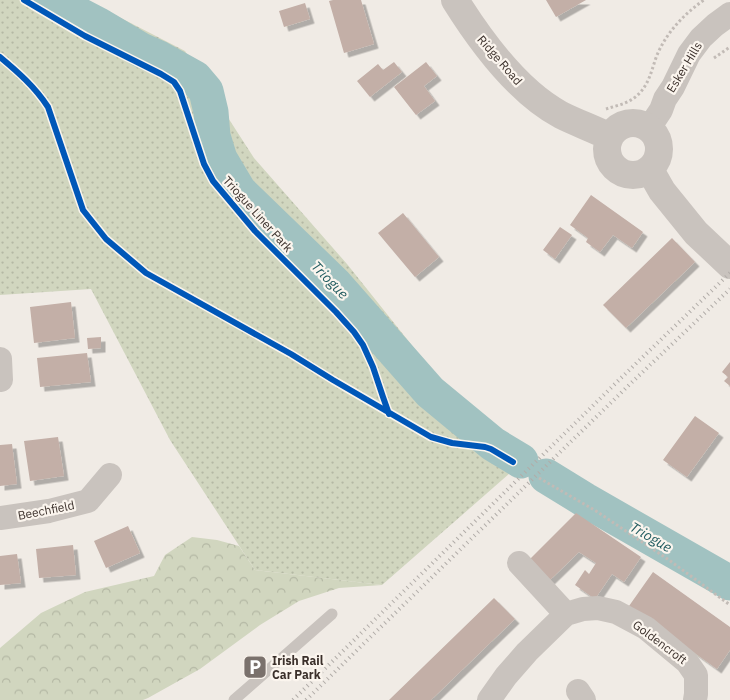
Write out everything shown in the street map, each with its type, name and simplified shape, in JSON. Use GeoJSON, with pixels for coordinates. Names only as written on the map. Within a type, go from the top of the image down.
{"type":"FeatureCollection","features":[{"type":"Feature","properties":{"kind":"street","name":"Ridge Road"},"geometry":{"type":"LineString","coordinates":[[455,0],[471,26],[521,86],[561,115],[610,137]]}},
{"type":"Feature","properties":{"kind":"street","name":"Esker Hills"},"geometry":{"type":"LineString","coordinates":[[649,128],[661,110],[689,54],[701,38],[730,14]]}},
{"type":"Feature","properties":{"kind":"street"},"geometry":{"type":"LineString","coordinates":[[636,123],[649,128],[657,138],[659,147],[656,163],[650,170],[634,176],[618,171],[608,158],[607,150],[610,137],[619,127],[627,124],[636,123]]}},
{"type":"Feature","properties":{"kind":"street"},"geometry":{"type":"LineString","coordinates":[[650,170],[662,191],[696,233],[730,265]]}},
{"type":"Feature","properties":{"kind":"street"},"geometry":{"type":"LineString","coordinates":[[0,359],[1,380]]}},
{"type":"Feature","properties":{"kind":"street","name":"Beechfield"},"geometry":{"type":"LineString","coordinates":[[0,518],[49,511],[88,501],[110,475]]}},
{"type":"Feature","properties":{"kind":"street"},"geometry":{"type":"LineString","coordinates":[[489,700],[511,670],[566,614],[519,563]]}},
{"type":"Feature","properties":{"kind":"street","name":"Goldencroft"},"geometry":{"type":"LineString","coordinates":[[566,614],[583,609],[598,608],[616,612],[646,628],[687,662],[696,675],[695,700]]}},
{"type":"Feature","properties":{"kind":"lane"},"geometry":{"type":"LineString","coordinates":[[234,700],[332,614]]}},
{"type":"Feature","properties":{"kind":"path"},"geometry":{"type":"LineString","coordinates":[[598,110],[605,110],[635,98],[646,86],[657,55],[672,28],[704,0]]}},
{"type":"Feature","properties":{"kind":"path"},"geometry":{"type":"LineString","coordinates":[[713,59],[730,47]]}},
{"type":"Feature","properties":{"kind":"path"},"geometry":{"type":"LineString","coordinates":[[539,478],[596,511],[669,560],[730,605]]}},
{"type":"Feature","properties":{"kind":"green space"},"geometry":{"type":"Polygon","coordinates":[[[0,0],[86,0],[185,51],[254,158],[347,264],[442,383],[507,448],[525,460],[382,585],[255,570],[170,440],[91,289],[0,295],[0,0]]]}},
{"type":"Feature","properties":{"kind":"green space"},"geometry":{"type":"Polygon","coordinates":[[[192,537],[217,540],[239,546],[255,570],[382,585],[339,588],[299,601],[260,625],[200,669],[143,700],[0,700],[0,648],[41,613],[85,592],[154,576],[165,555],[192,537]]]}},
{"type":"Feature","properties":{"kind":"building"},"geometry":{"type":"Polygon","coordinates":[[[361,0],[374,44],[344,53],[329,1],[361,0]]]}},
{"type":"Feature","properties":{"kind":"building"},"geometry":{"type":"Polygon","coordinates":[[[546,0],[586,0],[556,17],[546,0]]]}},
{"type":"Feature","properties":{"kind":"building"},"geometry":{"type":"Polygon","coordinates":[[[305,3],[310,19],[284,27],[279,11],[305,3]]]}},
{"type":"Feature","properties":{"kind":"building"},"geometry":{"type":"Polygon","coordinates":[[[394,62],[402,72],[370,97],[357,81],[378,64],[383,70],[394,62]]]}},
{"type":"Feature","properties":{"kind":"building"},"geometry":{"type":"Polygon","coordinates":[[[426,62],[437,76],[424,86],[435,101],[416,115],[394,87],[426,62]]]}},
{"type":"Feature","properties":{"kind":"building"},"geometry":{"type":"Polygon","coordinates":[[[591,195],[643,232],[632,248],[613,235],[600,252],[586,242],[588,238],[570,225],[591,195]]]}},
{"type":"Feature","properties":{"kind":"building"},"geometry":{"type":"Polygon","coordinates":[[[403,213],[439,257],[415,277],[378,233],[403,213]]]}},
{"type":"Feature","properties":{"kind":"building"},"geometry":{"type":"Polygon","coordinates":[[[560,227],[572,235],[555,259],[543,250],[560,227]]]}},
{"type":"Feature","properties":{"kind":"building"},"geometry":{"type":"Polygon","coordinates":[[[672,238],[695,262],[626,328],[603,305],[672,238]]]}},
{"type":"Feature","properties":{"kind":"building"},"geometry":{"type":"Polygon","coordinates":[[[71,302],[75,338],[34,343],[30,307],[71,302]]]}},
{"type":"Feature","properties":{"kind":"building"},"geometry":{"type":"Polygon","coordinates":[[[101,337],[101,348],[88,349],[87,338],[101,337]]]}},
{"type":"Feature","properties":{"kind":"building"},"geometry":{"type":"Polygon","coordinates":[[[87,353],[91,382],[40,387],[37,358],[87,353]]]}},
{"type":"Feature","properties":{"kind":"building"},"geometry":{"type":"Polygon","coordinates":[[[730,362],[730,386],[724,381],[728,377],[722,372],[730,362]]]}},
{"type":"Feature","properties":{"kind":"building"},"geometry":{"type":"Polygon","coordinates":[[[695,416],[719,433],[687,477],[663,460],[695,416]]]}},
{"type":"Feature","properties":{"kind":"building"},"geometry":{"type":"Polygon","coordinates":[[[58,437],[64,476],[30,481],[24,441],[58,437]]]}},
{"type":"Feature","properties":{"kind":"building"},"geometry":{"type":"Polygon","coordinates":[[[12,444],[17,484],[0,486],[0,445],[12,444]]]}},
{"type":"Feature","properties":{"kind":"building"},"geometry":{"type":"Polygon","coordinates":[[[576,513],[641,557],[624,582],[612,574],[595,599],[575,585],[585,570],[589,574],[596,563],[579,552],[550,580],[529,560],[576,513]]]}},
{"type":"Feature","properties":{"kind":"building"},"geometry":{"type":"Polygon","coordinates":[[[128,526],[140,553],[106,568],[94,541],[128,526]]]}},
{"type":"Feature","properties":{"kind":"building"},"geometry":{"type":"Polygon","coordinates":[[[73,545],[76,575],[39,578],[36,549],[73,545]]]}},
{"type":"Feature","properties":{"kind":"building"},"geometry":{"type":"Polygon","coordinates":[[[17,554],[21,583],[0,585],[0,556],[17,554]]]}},
{"type":"Feature","properties":{"kind":"building"},"geometry":{"type":"Polygon","coordinates":[[[653,572],[730,627],[730,650],[717,669],[629,606],[653,572]]]}},
{"type":"Feature","properties":{"kind":"building"},"geometry":{"type":"Polygon","coordinates":[[[494,598],[515,619],[431,700],[389,700],[494,598]]]}},
{"type":"Feature","properties":{"kind":"waterway","name":"Triogue"},"geometry":{"type":"LineString","coordinates":[[51,0],[195,78],[206,91],[211,112],[213,136],[220,159],[239,191],[335,284],[430,392],[493,444],[521,461]]}},
{"type":"Feature","properties":{"kind":"waterway","name":"Triogue"},"geometry":{"type":"LineString","coordinates":[[546,476],[730,583]]}},
{"type":"Feature","properties":{"kind":"railway"},"geometry":{"type":"LineString","coordinates":[[293,700],[730,273]]}},
{"type":"Feature","properties":{"kind":"railway"},"geometry":{"type":"LineString","coordinates":[[306,700],[730,289]]}},
{"type":"Feature","properties":{"kind":"cycle path","name":"Triogue Liner Park"},"geometry":{"type":"LineString","coordinates":[[24,0],[85,36],[174,82],[180,91],[204,164],[213,181],[255,231],[354,332],[363,345],[373,367],[389,414]]}},
{"type":"Feature","properties":{"kind":"cycle path"},"geometry":{"type":"LineString","coordinates":[[0,57],[26,80],[48,107],[83,210],[106,239],[146,273],[291,354],[431,437],[452,443],[485,447],[513,462]]}},
{"type":"Feature","properties":{"kind":"place","name":"Irish Rail Car Park"},"geometry":{"type":"Point","coordinates":[255,667]}}]}
